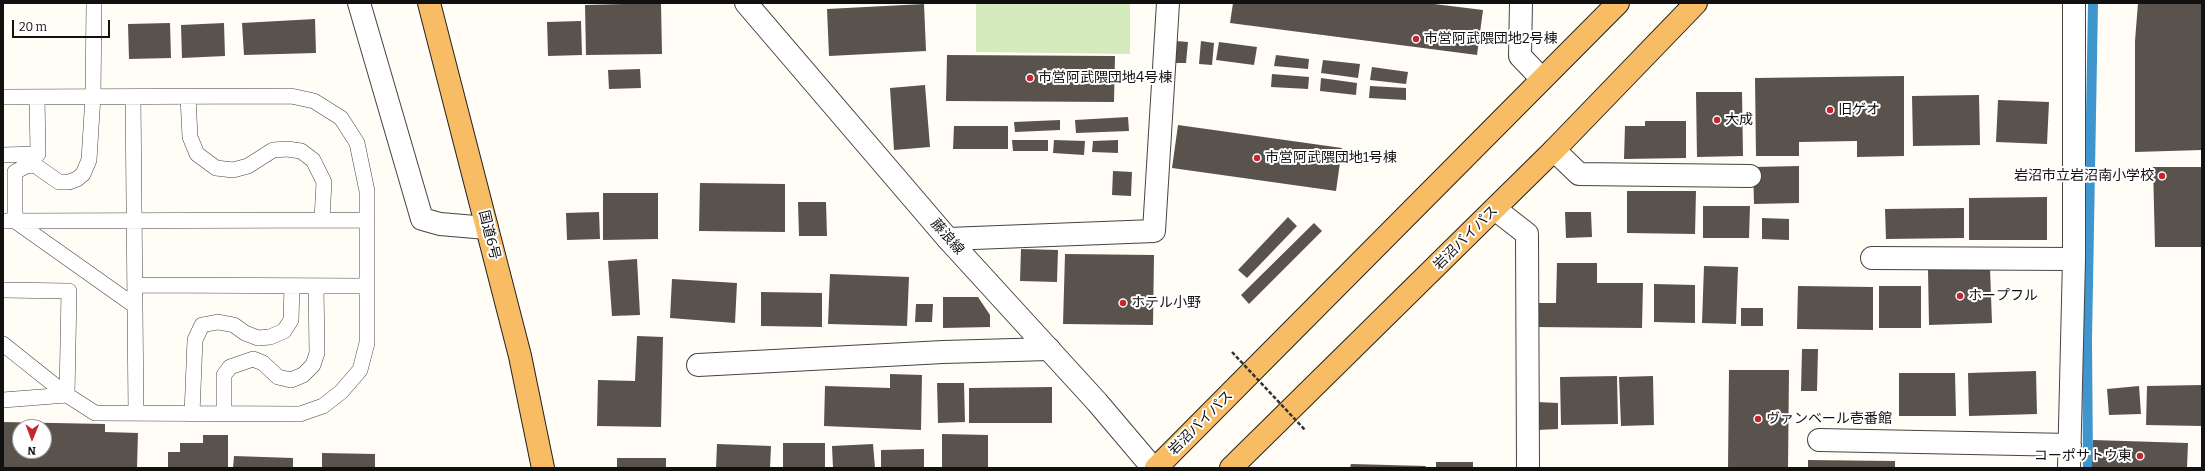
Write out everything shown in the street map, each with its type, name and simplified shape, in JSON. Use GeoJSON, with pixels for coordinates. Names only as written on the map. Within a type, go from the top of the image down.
{"type":"FeatureCollection","features":[{"type":"Feature","properties":{"kind":"highway","name":"国道6号"},"geometry":{"type":"LineString","coordinates":[[429,3],[520,356],[543,468]]}},
{"type":"Feature","properties":{"kind":"highway","name":"岩沼バイパス"},"geometry":{"type":"LineString","coordinates":[[1154,468],[1541,78],[1618,3]]}},
{"type":"Feature","properties":{"kind":"highway","name":"岩沼バイパス"},"geometry":{"type":"LineString","coordinates":[[1232,468],[1554,150],[1696,3]]}},
{"type":"Feature","properties":{"kind":"street"},"geometry":{"type":"LineString","coordinates":[[359,3],[422,219],[440,224],[487,228]]}},
{"type":"Feature","properties":{"kind":"street","name":"藤浪線"},"geometry":{"type":"LineString","coordinates":[[746,3],[948,239],[1049,349],[1154,468]]}},
{"type":"Feature","properties":{"kind":"street"},"geometry":{"type":"LineString","coordinates":[[948,239],[1154,231],[1168,3]]}},
{"type":"Feature","properties":{"kind":"street"},"geometry":{"type":"LineString","coordinates":[[1521,3],[1520,56],[1541,78]]}},
{"type":"Feature","properties":{"kind":"street"},"geometry":{"type":"LineString","coordinates":[[2069,468],[2074,259],[2074,3]]}},
{"type":"Feature","properties":{"kind":"street"},"geometry":{"type":"LineString","coordinates":[[1554,150],[1579,174],[1750,176]]}},
{"type":"Feature","properties":{"kind":"street"},"geometry":{"type":"LineString","coordinates":[[1495,209],[1527,234],[1528,468]]}},
{"type":"Feature","properties":{"kind":"street"},"geometry":{"type":"LineString","coordinates":[[1872,258],[2074,259]]}},
{"type":"Feature","properties":{"kind":"street"},"geometry":{"type":"LineString","coordinates":[[698,365],[943,352],[1049,349]]}},
{"type":"Feature","properties":{"kind":"street"},"geometry":{"type":"LineString","coordinates":[[1819,440],[2070,445]]}},
{"type":"Feature","properties":{"kind":"lane"},"geometry":{"type":"LineString","coordinates":[[9,221],[14,172],[21,168],[36,166],[59,182],[69,182],[78,179],[83,174],[89,160],[93,96],[94,3]]}},
{"type":"Feature","properties":{"kind":"lane"},"geometry":{"type":"LineString","coordinates":[[188,96],[190,137],[197,154],[216,168],[233,170],[248,166],[273,150],[288,149],[301,151],[313,160],[324,182],[322,219]]}},
{"type":"Feature","properties":{"kind":"lane"},"geometry":{"type":"LineString","coordinates":[[3,97],[290,96],[314,101],[341,118],[357,143],[367,191],[366,350],[360,370],[341,392],[323,406],[300,414],[95,413],[67,395],[3,344]]}},
{"type":"Feature","properties":{"kind":"lane"},"geometry":{"type":"LineString","coordinates":[[3,155],[38,154],[37,97]]}},
{"type":"Feature","properties":{"kind":"lane"},"geometry":{"type":"LineString","coordinates":[[133,97],[136,413]]}},
{"type":"Feature","properties":{"kind":"lane"},"geometry":{"type":"LineString","coordinates":[[9,221],[367,220]]}},
{"type":"Feature","properties":{"kind":"lane"},"geometry":{"type":"LineString","coordinates":[[9,221],[135,306]]}},
{"type":"Feature","properties":{"kind":"lane"},"geometry":{"type":"LineString","coordinates":[[135,285],[367,286]]}},
{"type":"Feature","properties":{"kind":"lane"},"geometry":{"type":"LineString","coordinates":[[192,414],[195,340],[202,325],[218,322],[234,325],[245,333],[258,338],[270,337],[284,331],[291,320],[292,286]]}},
{"type":"Feature","properties":{"kind":"lane"},"geometry":{"type":"LineString","coordinates":[[224,414],[224,375],[230,367],[253,359],[263,363],[278,377],[291,380],[303,375],[313,365],[316,353],[316,286]]}},
{"type":"Feature","properties":{"kind":"lane"},"geometry":{"type":"LineString","coordinates":[[3,290],[69,291],[67,395]]}},
{"type":"Feature","properties":{"kind":"lane"},"geometry":{"type":"LineString","coordinates":[[3,400],[67,395]]}},
{"type":"Feature","properties":{"kind":"path"},"geometry":{"type":"LineString","coordinates":[[1232,352],[1305,430]]}},
{"type":"Feature","properties":{"kind":"green space"},"geometry":{"type":"Polygon","coordinates":[[[976,3],[1130,3],[1130,54],[976,52],[976,3]]]}},
{"type":"Feature","properties":{"kind":"building"},"geometry":{"type":"Polygon","coordinates":[[[661,3],[662,54],[586,55],[585,5],[661,3]]]}},
{"type":"Feature","properties":{"kind":"building","name":"市営阿武隈団地2号棟"},"geometry":{"type":"Polygon","coordinates":[[[1233,3],[1426,3],[1483,10],[1477,55],[1230,23],[1233,3]]]}},
{"type":"Feature","properties":{"kind":"building"},"geometry":{"type":"Polygon","coordinates":[[[2138,3],[2202,3],[2202,150],[2135,152],[2135,41],[2138,3]]]}},
{"type":"Feature","properties":{"kind":"building"},"geometry":{"type":"Polygon","coordinates":[[[924,4],[926,51],[829,56],[827,9],[924,4]]]}},
{"type":"Feature","properties":{"kind":"building"},"geometry":{"type":"Polygon","coordinates":[[[315,19],[316,53],[244,55],[242,23],[315,19]]]}},
{"type":"Feature","properties":{"kind":"building"},"geometry":{"type":"Polygon","coordinates":[[[581,21],[582,55],[548,56],[547,22],[581,21]]]}},
{"type":"Feature","properties":{"kind":"building"},"geometry":{"type":"Polygon","coordinates":[[[170,23],[171,58],[129,59],[128,24],[170,23]]]}},
{"type":"Feature","properties":{"kind":"building"},"geometry":{"type":"Polygon","coordinates":[[[224,23],[225,56],[182,58],[181,25],[224,23]]]}},
{"type":"Feature","properties":{"kind":"building"},"geometry":{"type":"Polygon","coordinates":[[[1176,41],[1188,42],[1186,63],[1175,63],[1176,41]]]}},
{"type":"Feature","properties":{"kind":"building"},"geometry":{"type":"Polygon","coordinates":[[[1201,41],[1214,43],[1212,65],[1199,64],[1201,41]]]}},
{"type":"Feature","properties":{"kind":"building"},"geometry":{"type":"Polygon","coordinates":[[[1219,42],[1257,47],[1254,65],[1216,60],[1219,42]]]}},
{"type":"Feature","properties":{"kind":"building","name":"市営阿武隈団地4号棟"},"geometry":{"type":"Polygon","coordinates":[[[947,55],[1115,56],[1114,102],[946,101],[947,55]]]}},
{"type":"Feature","properties":{"kind":"building"},"geometry":{"type":"Polygon","coordinates":[[[1276,55],[1309,59],[1308,69],[1274,66],[1276,55]]]}},
{"type":"Feature","properties":{"kind":"building"},"geometry":{"type":"Polygon","coordinates":[[[1323,60],[1360,64],[1358,78],[1321,73],[1323,60]]]}},
{"type":"Feature","properties":{"kind":"building"},"geometry":{"type":"Polygon","coordinates":[[[1372,67],[1408,72],[1406,84],[1370,80],[1372,67]]]}},
{"type":"Feature","properties":{"kind":"building"},"geometry":{"type":"Polygon","coordinates":[[[640,69],[641,88],[609,89],[608,70],[640,69]]]}},
{"type":"Feature","properties":{"kind":"building"},"geometry":{"type":"Polygon","coordinates":[[[1272,74],[1309,77],[1308,89],[1271,87],[1272,74]]]}},
{"type":"Feature","properties":{"kind":"building","name":"旧ゲオ"},"geometry":{"type":"Polygon","coordinates":[[[1904,76],[1904,156],[1857,157],[1857,141],[1799,142],[1799,156],[1756,156],[1755,78],[1904,76]]]}},
{"type":"Feature","properties":{"kind":"building"},"geometry":{"type":"Polygon","coordinates":[[[1321,78],[1357,83],[1356,95],[1320,91],[1321,78]]]}},
{"type":"Feature","properties":{"kind":"building"},"geometry":{"type":"Polygon","coordinates":[[[925,85],[930,147],[894,150],[890,88],[925,85]]]}},
{"type":"Feature","properties":{"kind":"building"},"geometry":{"type":"Polygon","coordinates":[[[1370,86],[1406,88],[1406,100],[1369,98],[1370,86]]]}},
{"type":"Feature","properties":{"kind":"building"},"geometry":{"type":"Polygon","coordinates":[[[1696,92],[1742,92],[1743,156],[1697,157],[1696,92]]]}},
{"type":"Feature","properties":{"kind":"building"},"geometry":{"type":"Polygon","coordinates":[[[1979,95],[1980,145],[1913,146],[1912,96],[1979,95]]]}},
{"type":"Feature","properties":{"kind":"building"},"geometry":{"type":"Polygon","coordinates":[[[1998,100],[2049,102],[2047,144],[1996,142],[1998,100]]]}},
{"type":"Feature","properties":{"kind":"building"},"geometry":{"type":"Polygon","coordinates":[[[1128,117],[1129,131],[1076,133],[1075,120],[1128,117]]]}},
{"type":"Feature","properties":{"kind":"building"},"geometry":{"type":"Polygon","coordinates":[[[1060,120],[1060,130],[1015,132],[1014,122],[1060,120]]]}},
{"type":"Feature","properties":{"kind":"building"},"geometry":{"type":"Polygon","coordinates":[[[1645,121],[1686,121],[1686,158],[1624,159],[1625,126],[1645,126],[1645,121]]]}},
{"type":"Feature","properties":{"kind":"building","name":"市営阿武隈団地1号棟"},"geometry":{"type":"Polygon","coordinates":[[[1178,125],[1342,148],[1336,191],[1172,168],[1178,125]]]}},
{"type":"Feature","properties":{"kind":"building"},"geometry":{"type":"Polygon","coordinates":[[[954,126],[1008,126],[1008,149],[953,149],[954,126]]]}},
{"type":"Feature","properties":{"kind":"building"},"geometry":{"type":"Polygon","coordinates":[[[1012,140],[1048,140],[1048,151],[1013,151],[1012,140]]]}},
{"type":"Feature","properties":{"kind":"building"},"geometry":{"type":"Polygon","coordinates":[[[1054,140],[1085,141],[1084,155],[1053,153],[1054,140]]]}},
{"type":"Feature","properties":{"kind":"building"},"geometry":{"type":"Polygon","coordinates":[[[1118,140],[1118,153],[1092,152],[1093,141],[1118,140]]]}},
{"type":"Feature","properties":{"kind":"building"},"geometry":{"type":"Polygon","coordinates":[[[1799,166],[1799,203],[1754,204],[1753,167],[1799,166]]]}},
{"type":"Feature","properties":{"kind":"building"},"geometry":{"type":"Polygon","coordinates":[[[2153,167],[2202,167],[2202,247],[2155,247],[2153,167]]]}},
{"type":"Feature","properties":{"kind":"building"},"geometry":{"type":"Polygon","coordinates":[[[1113,171],[1132,172],[1131,196],[1112,195],[1113,171]]]}},
{"type":"Feature","properties":{"kind":"building"},"geometry":{"type":"Polygon","coordinates":[[[700,183],[785,184],[785,232],[699,231],[700,183]]]}},
{"type":"Feature","properties":{"kind":"building"},"geometry":{"type":"Polygon","coordinates":[[[1627,191],[1696,191],[1695,234],[1627,233],[1627,191]]]}},
{"type":"Feature","properties":{"kind":"building"},"geometry":{"type":"Polygon","coordinates":[[[603,193],[658,193],[658,239],[603,240],[603,193]]]}},
{"type":"Feature","properties":{"kind":"building"},"geometry":{"type":"Polygon","coordinates":[[[2047,197],[2047,240],[1969,240],[1969,198],[2047,197]]]}},
{"type":"Feature","properties":{"kind":"building"},"geometry":{"type":"Polygon","coordinates":[[[798,202],[826,202],[827,236],[799,236],[798,202]]]}},
{"type":"Feature","properties":{"kind":"building"},"geometry":{"type":"Polygon","coordinates":[[[1703,206],[1750,206],[1749,238],[1703,238],[1703,206]]]}},
{"type":"Feature","properties":{"kind":"building"},"geometry":{"type":"Polygon","coordinates":[[[1964,208],[1964,238],[1886,239],[1885,209],[1964,208]]]}},
{"type":"Feature","properties":{"kind":"building"},"geometry":{"type":"Polygon","coordinates":[[[599,212],[600,239],[567,240],[566,213],[599,212]]]}},
{"type":"Feature","properties":{"kind":"building"},"geometry":{"type":"Polygon","coordinates":[[[1565,212],[1591,212],[1592,237],[1566,238],[1565,212]]]}},
{"type":"Feature","properties":{"kind":"building"},"geometry":{"type":"Polygon","coordinates":[[[1288,217],[1297,226],[1247,278],[1238,270],[1288,217]]]}},
{"type":"Feature","properties":{"kind":"building"},"geometry":{"type":"Polygon","coordinates":[[[1762,218],[1789,219],[1789,240],[1762,239],[1762,218]]]}},
{"type":"Feature","properties":{"kind":"building"},"geometry":{"type":"Polygon","coordinates":[[[1314,223],[1322,231],[1249,304],[1241,295],[1314,223]]]}},
{"type":"Feature","properties":{"kind":"building"},"geometry":{"type":"Polygon","coordinates":[[[1021,249],[1058,250],[1057,282],[1020,281],[1021,249]]]}},
{"type":"Feature","properties":{"kind":"building"},"geometry":{"type":"Polygon","coordinates":[[[1065,254],[1154,255],[1153,325],[1063,324],[1065,254]]]}},
{"type":"Feature","properties":{"kind":"building"},"geometry":{"type":"Polygon","coordinates":[[[637,259],[640,315],[612,316],[608,261],[637,259]]]}},
{"type":"Feature","properties":{"kind":"building"},"geometry":{"type":"Polygon","coordinates":[[[1557,263],[1597,263],[1597,283],[1643,283],[1642,328],[1534,327],[1534,303],[1556,303],[1557,263]]]}},
{"type":"Feature","properties":{"kind":"building"},"geometry":{"type":"Polygon","coordinates":[[[1704,266],[1738,267],[1736,324],[1702,323],[1704,266]]]}},
{"type":"Feature","properties":{"kind":"building","name":"ホープフル"},"geometry":{"type":"Polygon","coordinates":[[[1990,268],[1992,323],[1929,325],[1928,269],[1990,268]]]}},
{"type":"Feature","properties":{"kind":"building"},"geometry":{"type":"Polygon","coordinates":[[[830,274],[909,277],[907,326],[828,324],[830,274]]]}},
{"type":"Feature","properties":{"kind":"building"},"geometry":{"type":"Polygon","coordinates":[[[672,279],[737,283],[735,323],[670,318],[672,279]]]}},
{"type":"Feature","properties":{"kind":"building"},"geometry":{"type":"Polygon","coordinates":[[[1654,284],[1695,285],[1695,323],[1654,322],[1654,284]]]}},
{"type":"Feature","properties":{"kind":"building"},"geometry":{"type":"Polygon","coordinates":[[[1798,286],[1873,287],[1873,330],[1797,329],[1798,286]]]}},
{"type":"Feature","properties":{"kind":"building"},"geometry":{"type":"Polygon","coordinates":[[[1879,286],[1921,286],[1921,328],[1879,328],[1879,286]]]}},
{"type":"Feature","properties":{"kind":"building"},"geometry":{"type":"Polygon","coordinates":[[[761,292],[822,293],[822,327],[761,326],[761,292]]]}},
{"type":"Feature","properties":{"kind":"building"},"geometry":{"type":"Polygon","coordinates":[[[943,297],[978,297],[990,315],[990,327],[943,328],[943,297]]]}},
{"type":"Feature","properties":{"kind":"building"},"geometry":{"type":"Polygon","coordinates":[[[916,304],[933,304],[932,322],[915,322],[916,304]]]}},
{"type":"Feature","properties":{"kind":"building"},"geometry":{"type":"Polygon","coordinates":[[[1741,308],[1763,308],[1763,326],[1741,326],[1741,308]]]}},
{"type":"Feature","properties":{"kind":"building"},"geometry":{"type":"Polygon","coordinates":[[[637,336],[663,337],[661,427],[597,426],[598,380],[635,381],[637,336]]]}},
{"type":"Feature","properties":{"kind":"building"},"geometry":{"type":"Polygon","coordinates":[[[1802,349],[1818,349],[1817,391],[1801,391],[1802,349]]]}},
{"type":"Feature","properties":{"kind":"building","name":"ヴァンベール壱番館"},"geometry":{"type":"Polygon","coordinates":[[[1729,370],[1789,370],[1788,468],[1728,468],[1729,370]]]}},
{"type":"Feature","properties":{"kind":"building"},"geometry":{"type":"Polygon","coordinates":[[[2036,371],[2037,414],[1969,416],[1968,373],[2036,371]]]}},
{"type":"Feature","properties":{"kind":"building"},"geometry":{"type":"Polygon","coordinates":[[[1899,373],[1955,373],[1956,416],[1899,416],[1899,373]]]}},
{"type":"Feature","properties":{"kind":"building"},"geometry":{"type":"Polygon","coordinates":[[[890,374],[922,375],[921,430],[824,426],[825,386],[890,388],[890,374]]]}},
{"type":"Feature","properties":{"kind":"building"},"geometry":{"type":"Polygon","coordinates":[[[1617,376],[1618,424],[1561,425],[1560,377],[1617,376]]]}},
{"type":"Feature","properties":{"kind":"building"},"geometry":{"type":"Polygon","coordinates":[[[1653,376],[1654,425],[1621,426],[1619,377],[1653,376]]]}},
{"type":"Feature","properties":{"kind":"building"},"geometry":{"type":"Polygon","coordinates":[[[937,383],[964,383],[965,422],[938,423],[937,383]]]}},
{"type":"Feature","properties":{"kind":"building"},"geometry":{"type":"Polygon","coordinates":[[[2202,385],[2202,426],[2146,425],[2147,386],[2202,385]]]}},
{"type":"Feature","properties":{"kind":"building"},"geometry":{"type":"Polygon","coordinates":[[[2139,386],[2141,414],[2109,415],[2107,389],[2139,386]]]}},
{"type":"Feature","properties":{"kind":"building"},"geometry":{"type":"Polygon","coordinates":[[[1052,387],[1052,423],[969,423],[969,388],[1052,387]]]}},
{"type":"Feature","properties":{"kind":"building"},"geometry":{"type":"Polygon","coordinates":[[[1537,402],[1558,403],[1558,429],[1537,430],[1537,402]]]}},
{"type":"Feature","properties":{"kind":"building"},"geometry":{"type":"Polygon","coordinates":[[[3,422],[12,422],[12,459],[52,459],[52,423],[105,424],[105,432],[138,433],[137,468],[3,468],[3,422]]]}},
{"type":"Feature","properties":{"kind":"building"},"geometry":{"type":"Polygon","coordinates":[[[942,434],[988,435],[988,468],[942,468],[942,434]]]}},
{"type":"Feature","properties":{"kind":"building"},"geometry":{"type":"Polygon","coordinates":[[[203,435],[228,435],[228,468],[168,468],[168,452],[180,452],[180,443],[203,443],[203,435]]]}},
{"type":"Feature","properties":{"kind":"building","name":"コーポサトウ東"},"geometry":{"type":"Polygon","coordinates":[[[2093,440],[2188,443],[2187,468],[2092,468],[2093,440]]]}},
{"type":"Feature","properties":{"kind":"building"},"geometry":{"type":"Polygon","coordinates":[[[783,443],[825,443],[825,468],[783,468],[783,443]]]}},
{"type":"Feature","properties":{"kind":"building"},"geometry":{"type":"Polygon","coordinates":[[[717,444],[771,446],[770,468],[716,468],[717,444]]]}},
{"type":"Feature","properties":{"kind":"building"},"geometry":{"type":"Polygon","coordinates":[[[873,444],[875,468],[833,468],[832,446],[873,444]]]}},
{"type":"Feature","properties":{"kind":"building"},"geometry":{"type":"Polygon","coordinates":[[[924,449],[924,468],[881,468],[881,450],[924,449]]]}},
{"type":"Feature","properties":{"kind":"building"},"geometry":{"type":"Polygon","coordinates":[[[322,453],[375,454],[375,468],[322,468],[322,453]]]}},
{"type":"Feature","properties":{"kind":"building"},"geometry":{"type":"Polygon","coordinates":[[[234,456],[293,458],[293,468],[233,468],[234,456]]]}},
{"type":"Feature","properties":{"kind":"building"},"geometry":{"type":"Polygon","coordinates":[[[617,458],[666,458],[666,468],[617,468],[617,458]]]}},
{"type":"Feature","properties":{"kind":"building"},"geometry":{"type":"Polygon","coordinates":[[[1808,460],[1895,461],[1895,468],[1808,468],[1808,460]]]}},
{"type":"Feature","properties":{"kind":"building"},"geometry":{"type":"Polygon","coordinates":[[[1436,462],[1473,462],[1473,468],[1436,468],[1436,462]]]}},
{"type":"Feature","properties":{"kind":"building"},"geometry":{"type":"Polygon","coordinates":[[[1351,464],[1426,466],[1425,468],[1350,468],[1351,464]]]}},
{"type":"Feature","properties":{"kind":"waterway"},"geometry":{"type":"LineString","coordinates":[[2088,468],[2087,339],[2093,3]]}},
{"type":"Feature","properties":{"kind":"place","name":"市営阿武隈団地2号棟"},"geometry":{"type":"Point","coordinates":[1416,39]}},
{"type":"Feature","properties":{"kind":"place","name":"市営阿武隈団地4号棟"},"geometry":{"type":"Point","coordinates":[1030,78]}},
{"type":"Feature","properties":{"kind":"place","name":"旧ゲオ"},"geometry":{"type":"Point","coordinates":[1830,110]}},
{"type":"Feature","properties":{"kind":"place","name":"大成"},"geometry":{"type":"Point","coordinates":[1717,120]}},
{"type":"Feature","properties":{"kind":"place","name":"市営阿武隈団地1号棟"},"geometry":{"type":"Point","coordinates":[1257,158]}},
{"type":"Feature","properties":{"kind":"place","name":"岩沼市立岩沼南小学校"},"geometry":{"type":"Point","coordinates":[2162,176]}},
{"type":"Feature","properties":{"kind":"place","name":"ホープフル"},"geometry":{"type":"Point","coordinates":[1960,296]}},
{"type":"Feature","properties":{"kind":"place","name":"ホテル小野"},"geometry":{"type":"Point","coordinates":[1123,303]}},
{"type":"Feature","properties":{"kind":"place","name":"ヴァンベール壱番館"},"geometry":{"type":"Point","coordinates":[1758,419]}},
{"type":"Feature","properties":{"kind":"place","name":"コーポサトウ東"},"geometry":{"type":"Point","coordinates":[2140,456]}}]}
